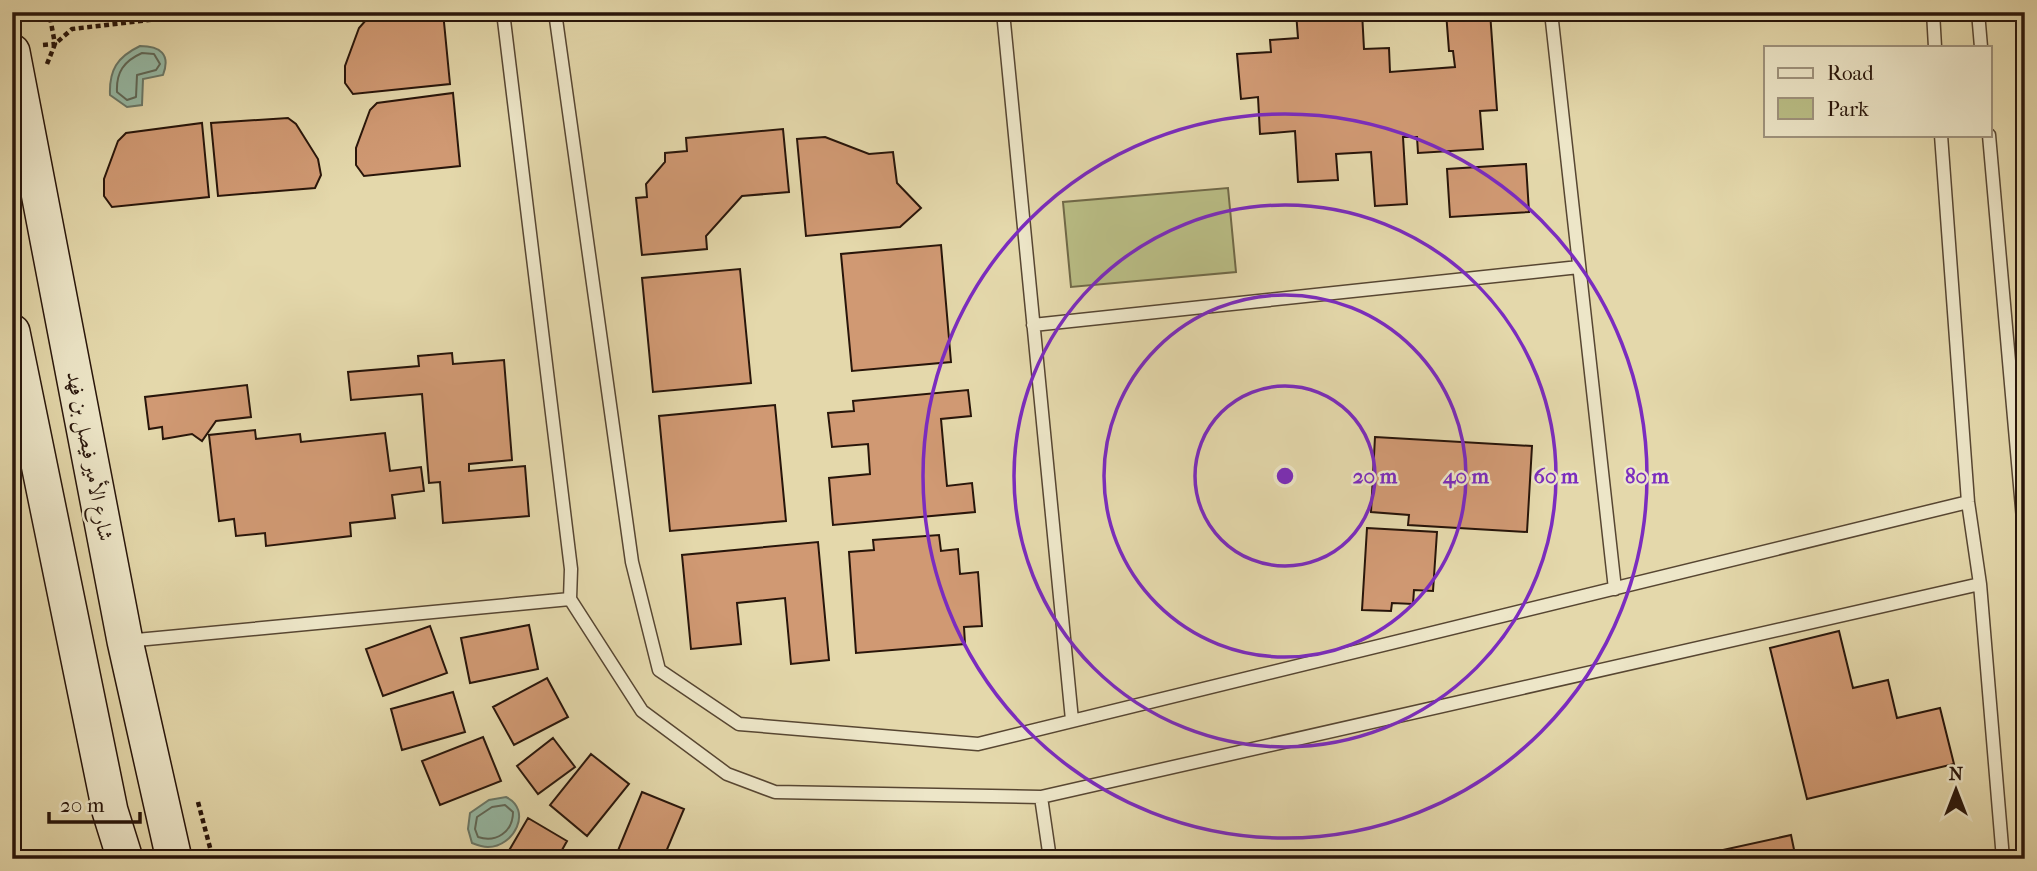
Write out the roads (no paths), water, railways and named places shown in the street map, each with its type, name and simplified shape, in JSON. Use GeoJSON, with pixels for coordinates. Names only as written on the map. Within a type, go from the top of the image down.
{"type":"FeatureCollection","features":[{"type":"Feature","properties":{"kind":"main road","name":"شارع الأمير فيصل بن فهد"},"geometry":{"type":"LineString","coordinates":[[12,51],[125,641],[174,859]]}},
{"type":"Feature","properties":{"kind":"main road"},"geometry":{"type":"LineString","coordinates":[[12,332],[110,811],[125,859]]}},
{"type":"Feature","properties":{"kind":"lane"},"geometry":{"type":"LineString","coordinates":[[503,12],[571,569],[570,598],[642,711],[727,774],[775,792],[1041,797],[1980,584]]}},
{"type":"Feature","properties":{"kind":"lane"},"geometry":{"type":"LineString","coordinates":[[555,12],[632,562],[659,670],[739,724],[978,744],[1968,502]]}},
{"type":"Feature","properties":{"kind":"lane"},"geometry":{"type":"LineString","coordinates":[[1003,12],[1072,720]]}},
{"type":"Feature","properties":{"kind":"lane"},"geometry":{"type":"LineString","coordinates":[[1551,12],[1615,589]]}},
{"type":"Feature","properties":{"kind":"lane"},"geometry":{"type":"LineString","coordinates":[[1933,12],[1935,46]]}},
{"type":"Feature","properties":{"kind":"lane"},"geometry":{"type":"LineString","coordinates":[[1978,12],[1981,46]]}},
{"type":"Feature","properties":{"kind":"lane"},"geometry":{"type":"LineString","coordinates":[[1941,136],[1968,502],[1980,584],[2003,859]]}},
{"type":"Feature","properties":{"kind":"lane"},"geometry":{"type":"LineString","coordinates":[[1989,136],[2025,542]]}},
{"type":"Feature","properties":{"kind":"lane"},"geometry":{"type":"LineString","coordinates":[[1033,325],[1579,267]]}},
{"type":"Feature","properties":{"kind":"lane"},"geometry":{"type":"LineString","coordinates":[[125,641],[570,598]]}},
{"type":"Feature","properties":{"kind":"lane"},"geometry":{"type":"LineString","coordinates":[[1041,797],[1049,859]]}},
{"type":"Feature","properties":{"kind":"water"},"geometry":{"type":"Polygon","coordinates":[[[140,46],[162,53],[166,62],[165,68],[163,75],[143,79],[142,105],[127,107],[110,95],[111,78],[120,60],[140,46]]]}},
{"type":"Feature","properties":{"kind":"water"},"geometry":{"type":"Polygon","coordinates":[[[506,797],[518,810],[519,819],[512,835],[497,845],[486,847],[472,843],[468,829],[470,813],[489,800],[506,797]]]}}]}
